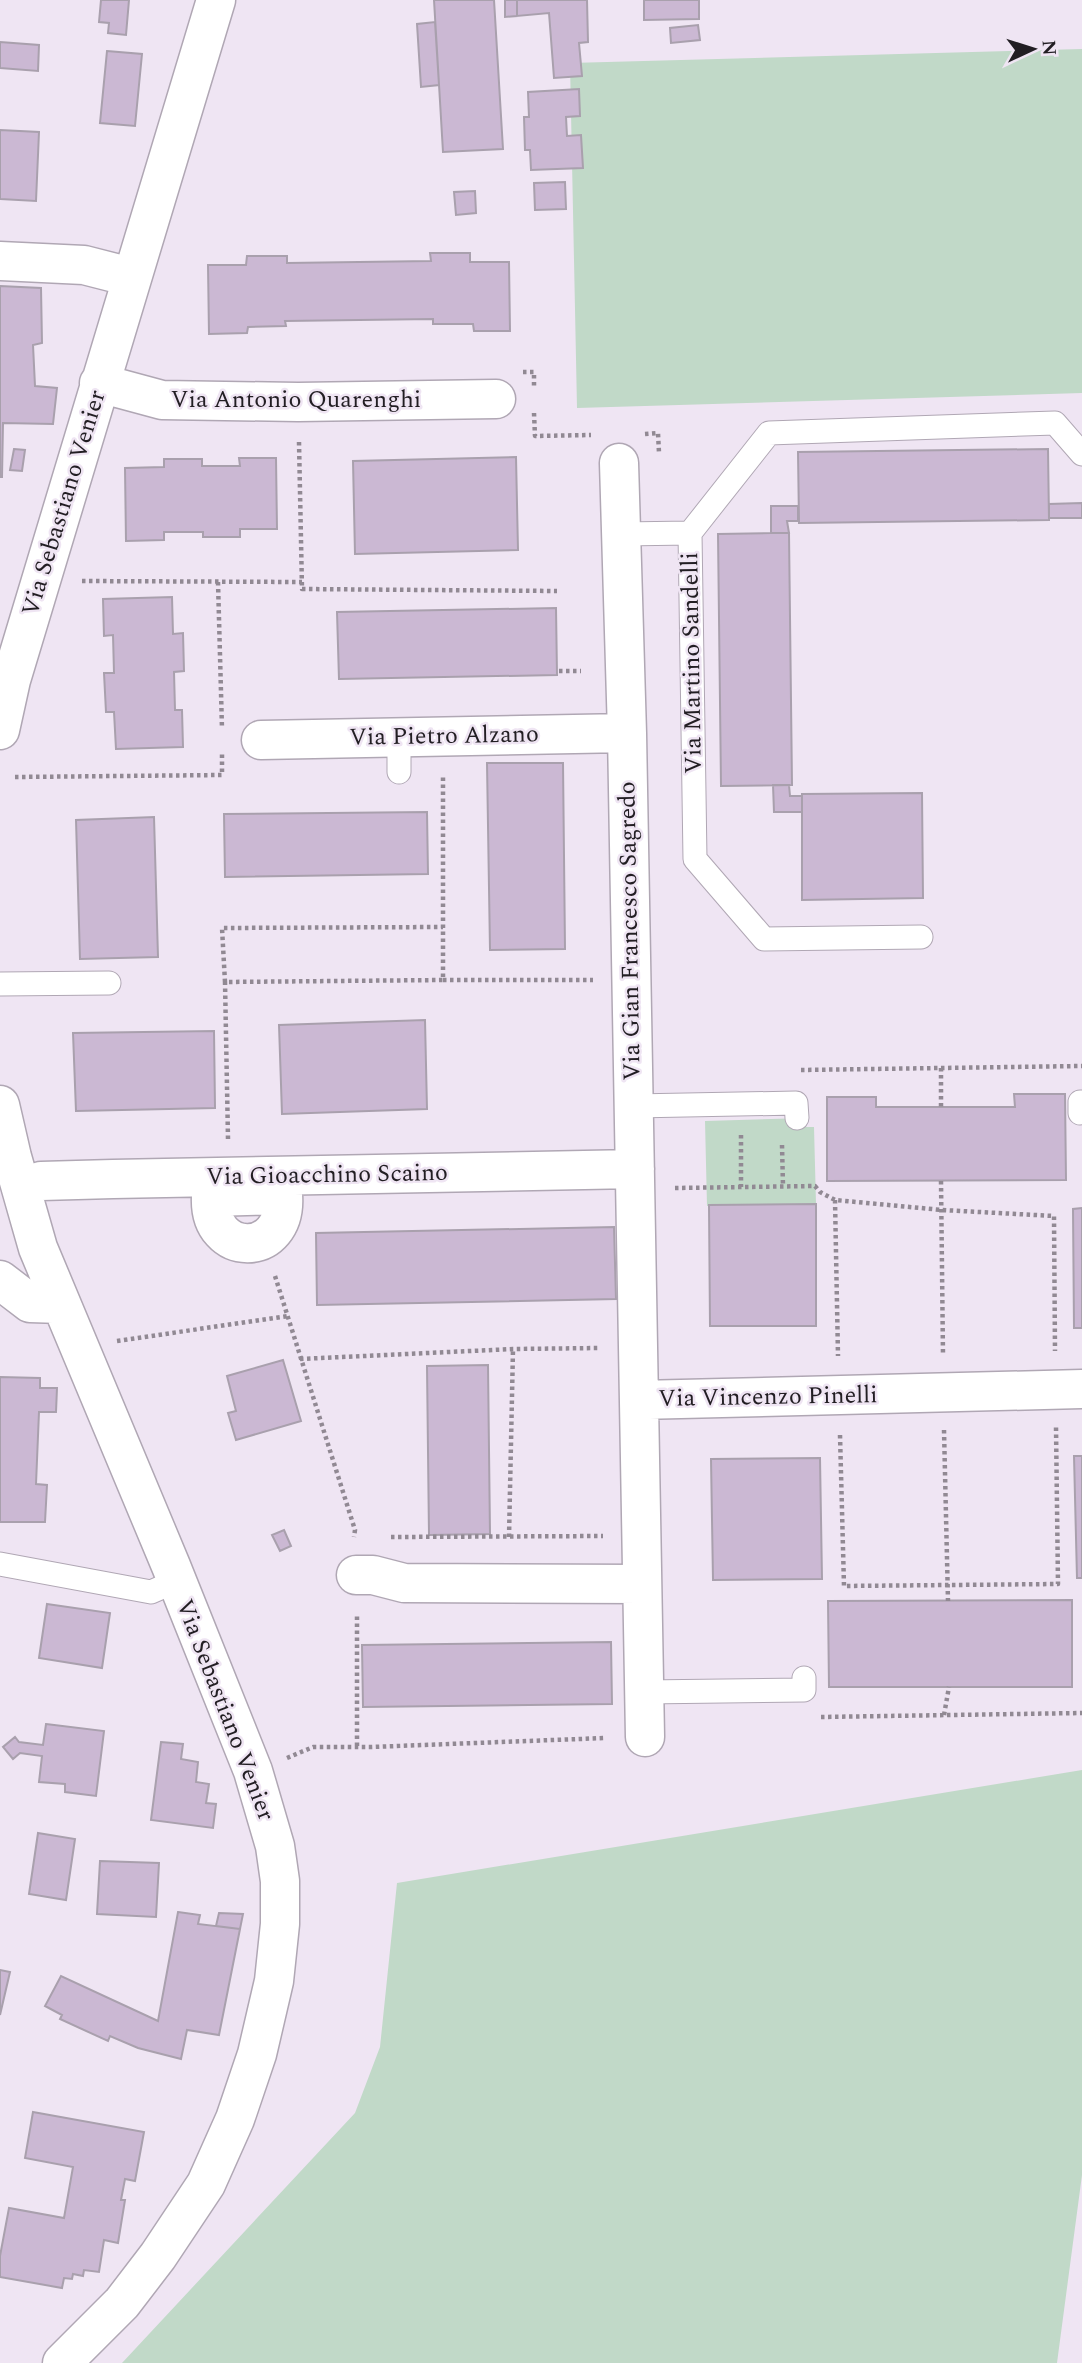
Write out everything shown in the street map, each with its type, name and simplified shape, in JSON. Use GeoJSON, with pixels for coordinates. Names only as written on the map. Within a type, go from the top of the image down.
{"type":"FeatureCollection","features":[{"type":"Feature","properties":{"kind":"street","name":"Via Sebastiano Venier"},"geometry":{"type":"LineString","coordinates":[[0,730],[10,680],[216,0]]}},
{"type":"Feature","properties":{"kind":"street"},"geometry":{"type":"LineString","coordinates":[[0,261],[84,265],[131,277]]}},
{"type":"Feature","properties":{"kind":"street","name":"Via Antonio Quarenghi"},"geometry":{"type":"LineString","coordinates":[[99,383],[162,400],[298,402],[509,386]]}},
{"type":"Feature","properties":{"kind":"street","name":"Via Gian Francesco Sagredo"},"geometry":{"type":"LineString","coordinates":[[626,448],[622,534],[639,1400]]}},
{"type":"Feature","properties":{"kind":"street","name":"Via Pietro Alzano"},"geometry":{"type":"LineString","coordinates":[[261,740],[399,755],[627,733]]}},
{"type":"Feature","properties":{"kind":"street","name":"Via Sebastiano Venier"},"geometry":{"type":"LineString","coordinates":[[0,1105],[38,1248],[253,1771],[275,1846],[280,1881],[274,1981],[257,2054],[235,2119],[206,2184],[158,2256],[122,2303],[62,2363]]}},
{"type":"Feature","properties":{"kind":"street","name":"Via Gioacchino Scaino"},"geometry":{"type":"LineString","coordinates":[[21,1188],[41,1181],[635,1168]]}},
{"type":"Feature","properties":{"kind":"street"},"geometry":{"type":"LineString","coordinates":[[0,1280],[30,1303],[61,1304]]}},
{"type":"Feature","properties":{"kind":"street","name":"Via Vincenzo Pinelli"},"geometry":{"type":"LineString","coordinates":[[645,1737],[639,1400],[1068,1390]]}},
{"type":"Feature","properties":{"kind":"street"},"geometry":{"type":"LineString","coordinates":[[356,1575],[373,1575],[404,1583],[641,1584]]}},
{"type":"Feature","properties":{"kind":"lane","name":"Via Martino Sandelli"},"geometry":{"type":"LineString","coordinates":[[921,937],[764,939],[695,859],[690,533],[769,433],[1055,423],[1082,454]]}},
{"type":"Feature","properties":{"kind":"lane"},"geometry":{"type":"LineString","coordinates":[[622,534],[690,533]]}},
{"type":"Feature","properties":{"kind":"lane"},"geometry":{"type":"LineString","coordinates":[[0,984],[109,983]]}},
{"type":"Feature","properties":{"kind":"lane"},"geometry":{"type":"LineString","coordinates":[[634,1106],[796,1103],[797,1118]]}},
{"type":"Feature","properties":{"kind":"lane","name":"Via Sebastiano Venier"},"geometry":{"type":"LineString","coordinates":[[0,1564],[151,1592],[176,1581]]}},
{"type":"Feature","properties":{"kind":"lane"},"geometry":{"type":"LineString","coordinates":[[644,1692],[804,1690],[803,1678]]}},
{"type":"Feature","properties":{"kind":"path"},"geometry":{"type":"LineString","coordinates":[[509,386],[534,372],[534,397]]}},
{"type":"Feature","properties":{"kind":"path"},"geometry":{"type":"LineString","coordinates":[[298,402],[302,589],[557,591]]}},
{"type":"Feature","properties":{"kind":"path"},"geometry":{"type":"LineString","coordinates":[[534,410],[535,436],[594,435]]}},
{"type":"Feature","properties":{"kind":"path"},"geometry":{"type":"LineString","coordinates":[[626,448],[658,433],[659,458]]}},
{"type":"Feature","properties":{"kind":"path"},"geometry":{"type":"LineString","coordinates":[[74,581],[302,582]]}},
{"type":"Feature","properties":{"kind":"path"},"geometry":{"type":"LineString","coordinates":[[15,776],[222,775],[218,582]]}},
{"type":"Feature","properties":{"kind":"path"},"geometry":{"type":"LineString","coordinates":[[559,671],[581,671]]}},
{"type":"Feature","properties":{"kind":"path"},"geometry":{"type":"LineString","coordinates":[[225,982],[222,928],[443,927]]}},
{"type":"Feature","properties":{"kind":"path"},"geometry":{"type":"LineString","coordinates":[[443,980],[631,979]]}},
{"type":"Feature","properties":{"kind":"path"},"geometry":{"type":"LineString","coordinates":[[790,1070],[1082,1066]]}},
{"type":"Feature","properties":{"kind":"path"},"geometry":{"type":"LineString","coordinates":[[941,1068],[941,1108]]}},
{"type":"Feature","properties":{"kind":"path"},"geometry":{"type":"LineString","coordinates":[[729,1132],[741,1132],[741,1187]]}},
{"type":"Feature","properties":{"kind":"path"},"geometry":{"type":"LineString","coordinates":[[782,1145],[783,1186]]}},
{"type":"Feature","properties":{"kind":"path"},"geometry":{"type":"LineString","coordinates":[[942,1181],[943,1363]]}},
{"type":"Feature","properties":{"kind":"path"},"geometry":{"type":"LineString","coordinates":[[670,1188],[815,1186],[835,1200],[942,1210],[1054,1216],[1068,1390],[1058,1584],[844,1586],[839,1428]]}},
{"type":"Feature","properties":{"kind":"path"},"geometry":{"type":"LineString","coordinates":[[835,1200],[838,1366]]}},
{"type":"Feature","properties":{"kind":"path"},"geometry":{"type":"LineString","coordinates":[[106,1342],[288,1316]]}},
{"type":"Feature","properties":{"kind":"path"},"geometry":{"type":"LineString","coordinates":[[300,1359],[513,1349],[638,1348]]}},
{"type":"Feature","properties":{"kind":"path"},"geometry":{"type":"LineString","coordinates":[[508,1584],[513,1349]]}},
{"type":"Feature","properties":{"kind":"path"},"geometry":{"type":"LineString","coordinates":[[944,1425],[948,1601]]}},
{"type":"Feature","properties":{"kind":"path"},"geometry":{"type":"LineString","coordinates":[[387,1537],[610,1536]]}},
{"type":"Feature","properties":{"kind":"path"},"geometry":{"type":"LineString","coordinates":[[355,1537],[364,1537]]}},
{"type":"Feature","properties":{"kind":"path"},"geometry":{"type":"LineString","coordinates":[[944,1715],[949,1687]]}},
{"type":"Feature","properties":{"kind":"path"},"geometry":{"type":"LineString","coordinates":[[808,1717],[1082,1713]]}},
{"type":"Feature","properties":{"kind":"path"},"geometry":{"type":"LineString","coordinates":[[276,1763],[313,1747],[645,1737]]}},
{"type":"Feature","properties":{"kind":"green space"},"geometry":{"type":"Polygon","coordinates":[[[1082,49],[1082,393],[577,408],[570,63],[1082,49]]]}},
{"type":"Feature","properties":{"kind":"green space"},"geometry":{"type":"Polygon","coordinates":[[[806,1118],[806,1127],[814,1127],[816,1204],[707,1206],[705,1121],[806,1118]]]}},
{"type":"Feature","properties":{"kind":"green space"},"geometry":{"type":"Polygon","coordinates":[[[1082,1770],[1082,2175],[1057,2363],[122,2363],[355,2113],[380,2047],[397,1883],[1082,1770]]]}},
{"type":"Feature","properties":{"kind":"building"},"geometry":{"type":"Polygon","coordinates":[[[101,0],[129,0],[126,35],[108,33],[109,23],[99,22],[101,0]]]}},
{"type":"Feature","properties":{"kind":"building"},"geometry":{"type":"Polygon","coordinates":[[[434,0],[494,0],[503,149],[443,152],[434,0]]]}},
{"type":"Feature","properties":{"kind":"building"},"geometry":{"type":"Polygon","coordinates":[[[505,0],[517,0],[517,16],[505,17],[505,0]]]}},
{"type":"Feature","properties":{"kind":"building"},"geometry":{"type":"Polygon","coordinates":[[[517,0],[587,0],[588,42],[579,43],[582,76],[554,78],[549,13],[517,16],[517,0]]]}},
{"type":"Feature","properties":{"kind":"building"},"geometry":{"type":"Polygon","coordinates":[[[644,0],[699,0],[699,19],[644,20],[644,0]]]}},
{"type":"Feature","properties":{"kind":"building"},"geometry":{"type":"Polygon","coordinates":[[[435,22],[439,85],[421,87],[417,24],[435,22]]]}},
{"type":"Feature","properties":{"kind":"building"},"geometry":{"type":"Polygon","coordinates":[[[698,25],[700,40],[671,43],[670,28],[698,25]]]}},
{"type":"Feature","properties":{"kind":"building"},"geometry":{"type":"Polygon","coordinates":[[[0,42],[39,45],[38,71],[0,68],[0,42]]]}},
{"type":"Feature","properties":{"kind":"building"},"geometry":{"type":"Polygon","coordinates":[[[107,51],[142,54],[135,126],[100,123],[107,51]]]}},
{"type":"Feature","properties":{"kind":"building"},"geometry":{"type":"Polygon","coordinates":[[[579,89],[580,116],[566,117],[567,136],[581,135],[583,168],[531,170],[530,150],[525,150],[524,117],[529,117],[528,92],[579,89]]]}},
{"type":"Feature","properties":{"kind":"building"},"geometry":{"type":"Polygon","coordinates":[[[0,130],[39,132],[36,201],[0,199],[0,130]]]}},
{"type":"Feature","properties":{"kind":"building"},"geometry":{"type":"Polygon","coordinates":[[[565,182],[566,209],[535,210],[534,183],[565,182]]]}},
{"type":"Feature","properties":{"kind":"building"},"geometry":{"type":"Polygon","coordinates":[[[475,191],[476,213],[456,215],[454,192],[475,191]]]}},
{"type":"Feature","properties":{"kind":"building"},"geometry":{"type":"Polygon","coordinates":[[[430,253],[470,253],[470,262],[509,262],[510,331],[474,331],[473,324],[433,324],[433,319],[285,321],[286,326],[248,327],[247,333],[209,334],[208,265],[246,265],[247,256],[287,256],[287,263],[431,261],[430,253]]]}},
{"type":"Feature","properties":{"kind":"building"},"geometry":{"type":"Polygon","coordinates":[[[0,286],[41,288],[42,343],[33,345],[35,386],[57,388],[53,424],[3,423],[2,477],[0,477],[0,286]]]}},
{"type":"Feature","properties":{"kind":"building"},"geometry":{"type":"Polygon","coordinates":[[[14,449],[25,450],[22,471],[10,470],[14,449]]]}},
{"type":"Feature","properties":{"kind":"building"},"geometry":{"type":"Polygon","coordinates":[[[1048,449],[1049,520],[799,523],[798,452],[1048,449]]]}},
{"type":"Feature","properties":{"kind":"building"},"geometry":{"type":"Polygon","coordinates":[[[516,457],[518,550],[355,554],[353,461],[516,457]]]}},
{"type":"Feature","properties":{"kind":"building"},"geometry":{"type":"Polygon","coordinates":[[[239,458],[276,458],[277,529],[240,529],[240,537],[203,537],[203,532],[164,532],[164,540],[126,541],[125,468],[164,467],[164,459],[202,459],[202,466],[240,466],[239,458]]]}},
{"type":"Feature","properties":{"kind":"building"},"geometry":{"type":"Polygon","coordinates":[[[1082,503],[1082,518],[1049,518],[1049,504],[1082,503]]]}},
{"type":"Feature","properties":{"kind":"building"},"geometry":{"type":"Polygon","coordinates":[[[771,506],[798,506],[798,521],[787,521],[789,533],[771,533],[771,506]]]}},
{"type":"Feature","properties":{"kind":"building"},"geometry":{"type":"Polygon","coordinates":[[[789,533],[792,785],[721,786],[718,534],[789,533]]]}},
{"type":"Feature","properties":{"kind":"building"},"geometry":{"type":"Polygon","coordinates":[[[172,597],[173,634],[183,633],[184,671],[174,672],[175,710],[182,710],[183,747],[116,749],[114,712],[106,712],[104,673],[114,673],[113,635],[104,636],[103,599],[172,597]]]}},
{"type":"Feature","properties":{"kind":"building"},"geometry":{"type":"Polygon","coordinates":[[[556,608],[557,675],[339,679],[337,612],[556,608]]]}},
{"type":"Feature","properties":{"kind":"building"},"geometry":{"type":"Polygon","coordinates":[[[487,763],[563,763],[565,949],[490,950],[487,763]]]}},
{"type":"Feature","properties":{"kind":"building"},"geometry":{"type":"Polygon","coordinates":[[[773,785],[789,785],[790,796],[802,796],[802,812],[774,812],[773,785]]]}},
{"type":"Feature","properties":{"kind":"building"},"geometry":{"type":"Polygon","coordinates":[[[922,793],[923,898],[802,900],[802,794],[922,793]]]}},
{"type":"Feature","properties":{"kind":"building"},"geometry":{"type":"Polygon","coordinates":[[[427,812],[428,874],[225,877],[224,814],[427,812]]]}},
{"type":"Feature","properties":{"kind":"building"},"geometry":{"type":"Polygon","coordinates":[[[154,817],[158,957],[80,959],[76,820],[154,817]]]}},
{"type":"Feature","properties":{"kind":"building"},"geometry":{"type":"Polygon","coordinates":[[[425,1020],[427,1109],[282,1114],[279,1025],[425,1020]]]}},
{"type":"Feature","properties":{"kind":"building"},"geometry":{"type":"Polygon","coordinates":[[[214,1031],[215,1108],[76,1111],[73,1033],[214,1031]]]}},
{"type":"Feature","properties":{"kind":"building"},"geometry":{"type":"Polygon","coordinates":[[[1014,1094],[1065,1094],[1066,1180],[827,1181],[827,1097],[876,1097],[876,1107],[1015,1107],[1014,1094]]]}},
{"type":"Feature","properties":{"kind":"building"},"geometry":{"type":"Polygon","coordinates":[[[816,1204],[816,1326],[710,1326],[709,1205],[816,1204]]]}},
{"type":"Feature","properties":{"kind":"building"},"geometry":{"type":"Polygon","coordinates":[[[1082,1208],[1082,1328],[1074,1328],[1073,1209],[1082,1208]]]}},
{"type":"Feature","properties":{"kind":"building"},"geometry":{"type":"Polygon","coordinates":[[[614,1227],[616,1299],[317,1305],[316,1233],[614,1227]]]}},
{"type":"Feature","properties":{"kind":"building"},"geometry":{"type":"Polygon","coordinates":[[[283,1360],[301,1421],[236,1440],[228,1413],[236,1411],[227,1376],[283,1360]]]}},
{"type":"Feature","properties":{"kind":"building"},"geometry":{"type":"Polygon","coordinates":[[[488,1365],[490,1534],[429,1535],[427,1366],[488,1365]]]}},
{"type":"Feature","properties":{"kind":"building"},"geometry":{"type":"Polygon","coordinates":[[[0,1377],[40,1378],[40,1388],[57,1388],[56,1412],[39,1412],[36,1484],[47,1485],[45,1522],[0,1522],[0,1377]]]}},
{"type":"Feature","properties":{"kind":"building"},"geometry":{"type":"Polygon","coordinates":[[[1074,1456],[1082,1456],[1082,1578],[1077,1578],[1074,1456]]]}},
{"type":"Feature","properties":{"kind":"building"},"geometry":{"type":"Polygon","coordinates":[[[820,1458],[822,1579],[713,1580],[711,1459],[820,1458]]]}},
{"type":"Feature","properties":{"kind":"building"},"geometry":{"type":"Polygon","coordinates":[[[284,1530],[291,1546],[280,1551],[272,1535],[284,1530]]]}},
{"type":"Feature","properties":{"kind":"building"},"geometry":{"type":"Polygon","coordinates":[[[1072,1600],[1072,1687],[829,1687],[828,1601],[1072,1600]]]}},
{"type":"Feature","properties":{"kind":"building"},"geometry":{"type":"Polygon","coordinates":[[[47,1604],[110,1613],[102,1668],[39,1658],[47,1604]]]}},
{"type":"Feature","properties":{"kind":"building"},"geometry":{"type":"Polygon","coordinates":[[[611,1642],[612,1704],[363,1707],[362,1645],[611,1642]]]}},
{"type":"Feature","properties":{"kind":"building"},"geometry":{"type":"Polygon","coordinates":[[[46,1724],[104,1731],[96,1796],[65,1792],[65,1784],[39,1782],[42,1756],[20,1753],[13,1759],[3,1747],[15,1737],[19,1742],[43,1745],[46,1724]]]}},
{"type":"Feature","properties":{"kind":"building"},"geometry":{"type":"Polygon","coordinates":[[[161,1742],[183,1744],[181,1759],[198,1762],[196,1782],[209,1784],[206,1803],[216,1804],[213,1828],[151,1820],[161,1742]]]}},
{"type":"Feature","properties":{"kind":"building"},"geometry":{"type":"Polygon","coordinates":[[[38,1833],[75,1839],[66,1900],[29,1894],[38,1833]]]}},
{"type":"Feature","properties":{"kind":"building"},"geometry":{"type":"Polygon","coordinates":[[[100,1861],[159,1863],[156,1917],[97,1914],[100,1861]]]}},
{"type":"Feature","properties":{"kind":"building"},"geometry":{"type":"Polygon","coordinates":[[[178,1912],[200,1915],[198,1924],[240,1929],[219,2035],[187,2030],[181,2059],[138,2048],[110,2036],[108,2041],[60,2019],[62,2015],[45,2006],[61,1976],[158,2021],[178,1912]]]}},
{"type":"Feature","properties":{"kind":"building"},"geometry":{"type":"Polygon","coordinates":[[[219,1913],[243,1914],[240,1929],[216,1926],[219,1913]]]}},
{"type":"Feature","properties":{"kind":"building"},"geometry":{"type":"Polygon","coordinates":[[[0,1970],[10,1972],[0,2015],[0,1970]]]}},
{"type":"Feature","properties":{"kind":"building"},"geometry":{"type":"Polygon","coordinates":[[[33,2112],[144,2132],[135,2181],[125,2179],[121,2200],[125,2200],[118,2243],[104,2240],[99,2272],[84,2270],[83,2276],[73,2274],[72,2279],[64,2278],[62,2288],[0,2277],[0,2256],[9,2208],[64,2218],[73,2167],[25,2158],[33,2112]]]}}]}
